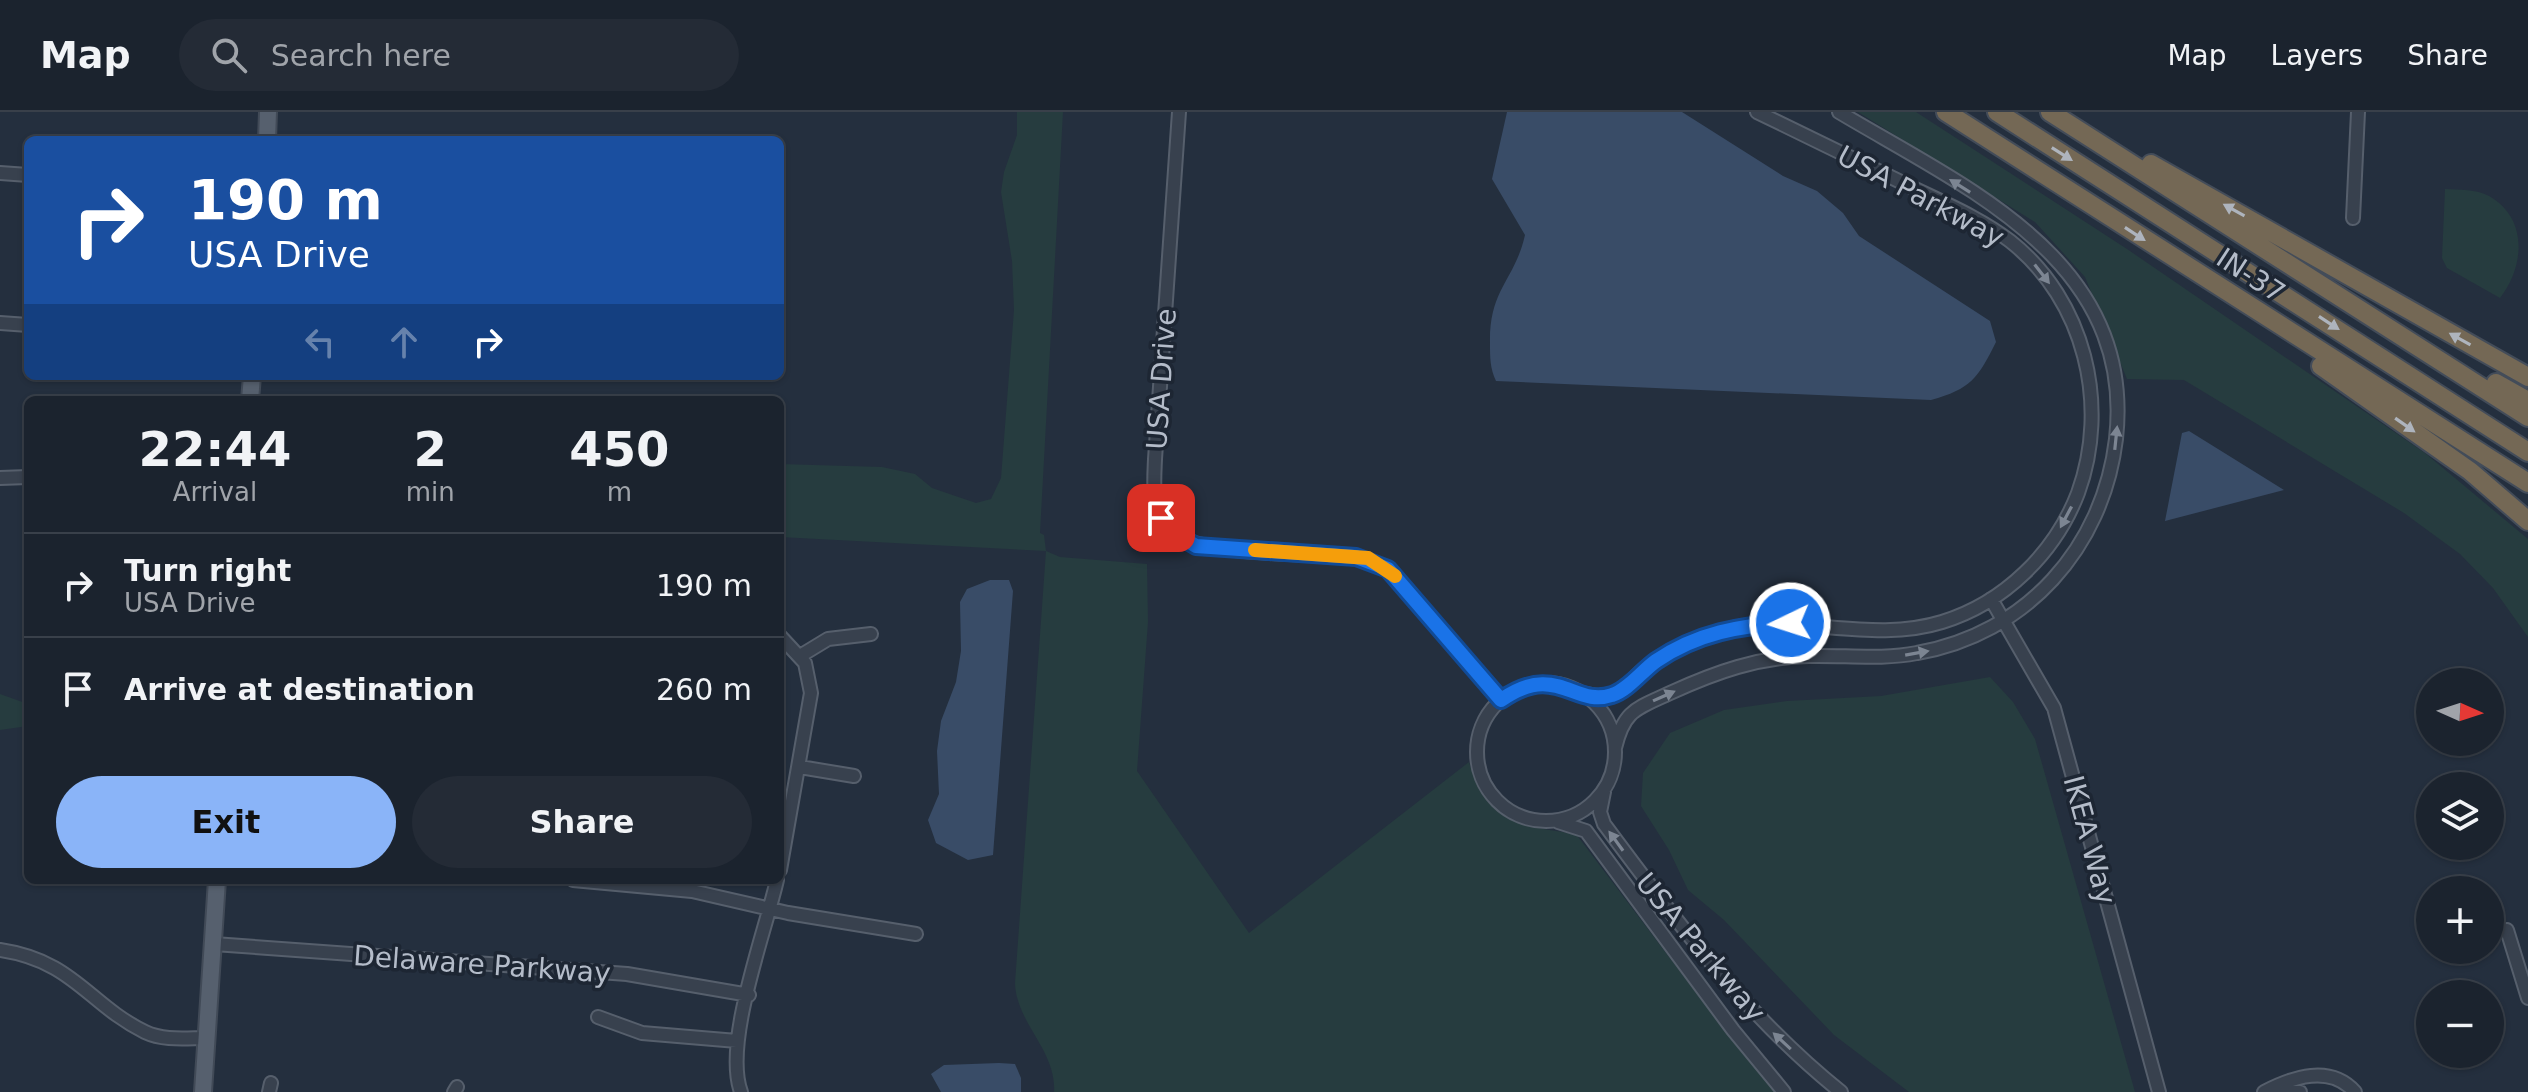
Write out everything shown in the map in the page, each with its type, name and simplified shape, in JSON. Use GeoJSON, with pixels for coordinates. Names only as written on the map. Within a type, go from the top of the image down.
{"type":"FeatureCollection","features":[{"type":"Feature","properties":{"kind":"highway","name":"IN-37"},"geometry":{"type":"LineString","coordinates":[[1946,112],[2528,483]]}},
{"type":"Feature","properties":{"kind":"highway"},"geometry":{"type":"LineString","coordinates":[[1997,112],[2528,452]]}},
{"type":"Feature","properties":{"kind":"highway"},"geometry":{"type":"LineString","coordinates":[[2050,112],[2528,417]]}},
{"type":"Feature","properties":{"kind":"highway"},"geometry":{"type":"LineString","coordinates":[[2059,112],[2528,377]]}},
{"type":"Feature","properties":{"kind":"highway"},"geometry":{"type":"LineString","coordinates":[[2279,326],[2306,356],[2470,471],[2528,521]]}},
{"type":"Feature","properties":{"kind":"highway"},"geometry":{"type":"LineString","coordinates":[[2428,354],[2472,368],[2528,401]]}},
{"type":"Feature","properties":{"kind":"main road"},"geometry":{"type":"LineString","coordinates":[[267,136],[268,112]]}},
{"type":"Feature","properties":{"kind":"main road"},"geometry":{"type":"LineString","coordinates":[[203,1092],[217,884]]}},
{"type":"Feature","properties":{"kind":"street","name":"USA Drive"},"geometry":{"type":"LineString","coordinates":[[1179,112],[1155,459],[1155,504],[1161,518],[1169,530],[1196,546],[1356,557],[1379,563],[1411,594],[1501,700]]}},
{"type":"Feature","properties":{"kind":"street","name":"USA Parkway"},"geometry":{"type":"LineString","coordinates":[[1757,112],[1994,230],[2035,265],[2071,319],[2085,356],[2092,392],[2091,445],[2085,471],[2068,514],[2053,540],[2032,566],[1991,599],[1946,621],[1909,629],[1790,623],[1735,627],[1674,649],[1612,695],[1582,693],[1569,687],[1540,683],[1513,692],[1501,700],[1486,719],[1478,743],[1483,779],[1496,800],[1516,814],[1571,824],[1586,831],[1733,1030],[1784,1092]]}},
{"type":"Feature","properties":{"kind":"street","name":"USA Parkway"},"geometry":{"type":"LineString","coordinates":[[1839,112],[2000,210],[2043,244],[2079,287],[2107,347],[2117,419],[2109,477],[2087,535],[2066,567],[2043,591],[2004,622],[1960,643],[1915,654],[1791,657],[1729,668],[1637,707],[1622,721],[1609,780],[1601,801],[1604,824],[1672,917],[1756,1015],[1841,1092]]}},
{"type":"Feature","properties":{"kind":"street"},"geometry":{"type":"LineString","coordinates":[[2353,218],[2358,112]]}},
{"type":"Feature","properties":{"kind":"street"},"geometry":{"type":"LineString","coordinates":[[0,173],[24,175]]}},
{"type":"Feature","properties":{"kind":"street"},"geometry":{"type":"LineString","coordinates":[[0,323],[24,325]]}},
{"type":"Feature","properties":{"kind":"street"},"geometry":{"type":"LineString","coordinates":[[0,478],[24,477]]}},
{"type":"Feature","properties":{"kind":"street","name":"IKEA Way"},"geometry":{"type":"LineString","coordinates":[[1991,599],[2054,708],[2159,1092]]}},
{"type":"Feature","properties":{"kind":"street"},"geometry":{"type":"LineString","coordinates":[[800,656],[828,639],[871,634]]}},
{"type":"Feature","properties":{"kind":"street"},"geometry":{"type":"LineString","coordinates":[[784,640],[800,656],[811,693],[784,849]]}},
{"type":"Feature","properties":{"kind":"street"},"geometry":{"type":"LineString","coordinates":[[1582,693],[1605,717],[1615,748]]}},
{"type":"Feature","properties":{"kind":"street"},"geometry":{"type":"LineString","coordinates":[[800,767],[854,776]]}},
{"type":"Feature","properties":{"kind":"street"},"geometry":{"type":"LineString","coordinates":[[1551,821],[1572,816],[1590,806],[1609,780]]}},
{"type":"Feature","properties":{"kind":"street"},"geometry":{"type":"LineString","coordinates":[[652,884],[916,934]]}},
{"type":"Feature","properties":{"kind":"street"},"geometry":{"type":"LineString","coordinates":[[741,1092],[736,1079],[737,1041],[776,884]]}},
{"type":"Feature","properties":{"kind":"street"},"geometry":{"type":"LineString","coordinates":[[2507,930],[2528,998]]}},
{"type":"Feature","properties":{"kind":"street","name":"Delaware Parkway"},"geometry":{"type":"LineString","coordinates":[[214,944],[614,973],[749,995]]}},
{"type":"Feature","properties":{"kind":"street"},"geometry":{"type":"LineString","coordinates":[[0,950],[21,953],[59,969],[146,1033],[173,1039],[207,1038]]}},
{"type":"Feature","properties":{"kind":"street"},"geometry":{"type":"LineString","coordinates":[[598,1017],[642,1033],[737,1041]]}},
{"type":"Feature","properties":{"kind":"street"},"geometry":{"type":"LineString","coordinates":[[2264,1092],[2294,1079],[2322,1075],[2347,1083],[2355,1092]]}},
{"type":"Feature","properties":{"kind":"street"},"geometry":{"type":"LineString","coordinates":[[2278,1092],[2300,1092]]}},
{"type":"Feature","properties":{"kind":"green space"},"geometry":{"type":"Polygon","coordinates":[[[1017,112],[1063,112],[1040,533],[1044,535],[1046,551],[784,537],[784,464],[882,467],[915,474],[932,488],[976,503],[991,499],[1001,478],[1014,310],[1012,261],[1001,192],[1004,172],[1017,135],[1017,112]]]}},
{"type":"Feature","properties":{"kind":"green space"},"geometry":{"type":"Polygon","coordinates":[[[1858,112],[1916,112],[2127,249],[2425,453],[2528,539],[2528,637],[2493,588],[2460,554],[2404,513],[2184,380],[2127,379],[2085,277],[2035,222],[1858,112]]]}},
{"type":"Feature","properties":{"kind":"green space"},"geometry":{"type":"Polygon","coordinates":[[[2445,189],[2467,190],[2489,196],[2502,205],[2511,217],[2516,230],[2518,257],[2500,298],[2447,268],[2442,258],[2445,189]]]}},
{"type":"Feature","properties":{"kind":"green space"},"geometry":{"type":"Polygon","coordinates":[[[1046,551],[1060,557],[1147,564],[1148,622],[1137,771],[1249,933],[1469,762],[1486,799],[1496,810],[1522,824],[1576,834],[1735,1044],[1776,1092],[1054,1092],[1049,1063],[1022,1011],[1015,983],[1046,551]]]}},
{"type":"Feature","properties":{"kind":"green space"},"geometry":{"type":"Polygon","coordinates":[[[1990,677],[2013,702],[2035,739],[2135,1092],[1909,1092],[1834,1035],[1724,920],[1688,890],[1669,850],[1641,806],[1643,773],[1670,733],[1724,710],[1787,701],[1881,696],[1990,677]]]}},
{"type":"Feature","properties":{"kind":"green space"},"geometry":{"type":"Polygon","coordinates":[[[0,694],[24,703],[24,727],[0,730],[0,694]]]}},
{"type":"Feature","properties":{"kind":"water"},"geometry":{"type":"Polygon","coordinates":[[[1507,112],[1682,112],[1783,176],[1817,191],[1843,213],[1859,236],[1990,321],[1996,342],[1972,380],[1956,391],[1931,400],[1496,381],[1491,367],[1491,325],[1498,297],[1525,235],[1492,179],[1507,112]]]}},
{"type":"Feature","properties":{"kind":"water"},"geometry":{"type":"Polygon","coordinates":[[[2189,431],[2284,490],[2165,521],[2182,433],[2189,431]]]}},
{"type":"Feature","properties":{"kind":"water"},"geometry":{"type":"Polygon","coordinates":[[[990,580],[1009,580],[1013,591],[993,855],[968,860],[936,843],[928,820],[939,794],[937,751],[941,721],[956,682],[961,651],[960,602],[967,589],[990,580]]]}},
{"type":"Feature","properties":{"kind":"water"},"geometry":{"type":"Polygon","coordinates":[[[1015,1064],[1021,1078],[1021,1092],[941,1092],[931,1074],[944,1065],[1015,1064]]]}},
{"type":"Feature","properties":{"kind":"slow traffic"},"geometry":{"type":"LineString","coordinates":[[1255,550],[1368,558],[1395,576]]}},
{"type":"Feature","properties":{"kind":"route"},"geometry":{"type":"LineString","coordinates":[[1161,518],[1181,540],[1196,546],[1368,558],[1379,563],[1404,586],[1501,700],[1526,686],[1540,683],[1569,687],[1595,696],[1612,695],[1674,649],[1699,638],[1735,627],[1790,623]]}}]}
